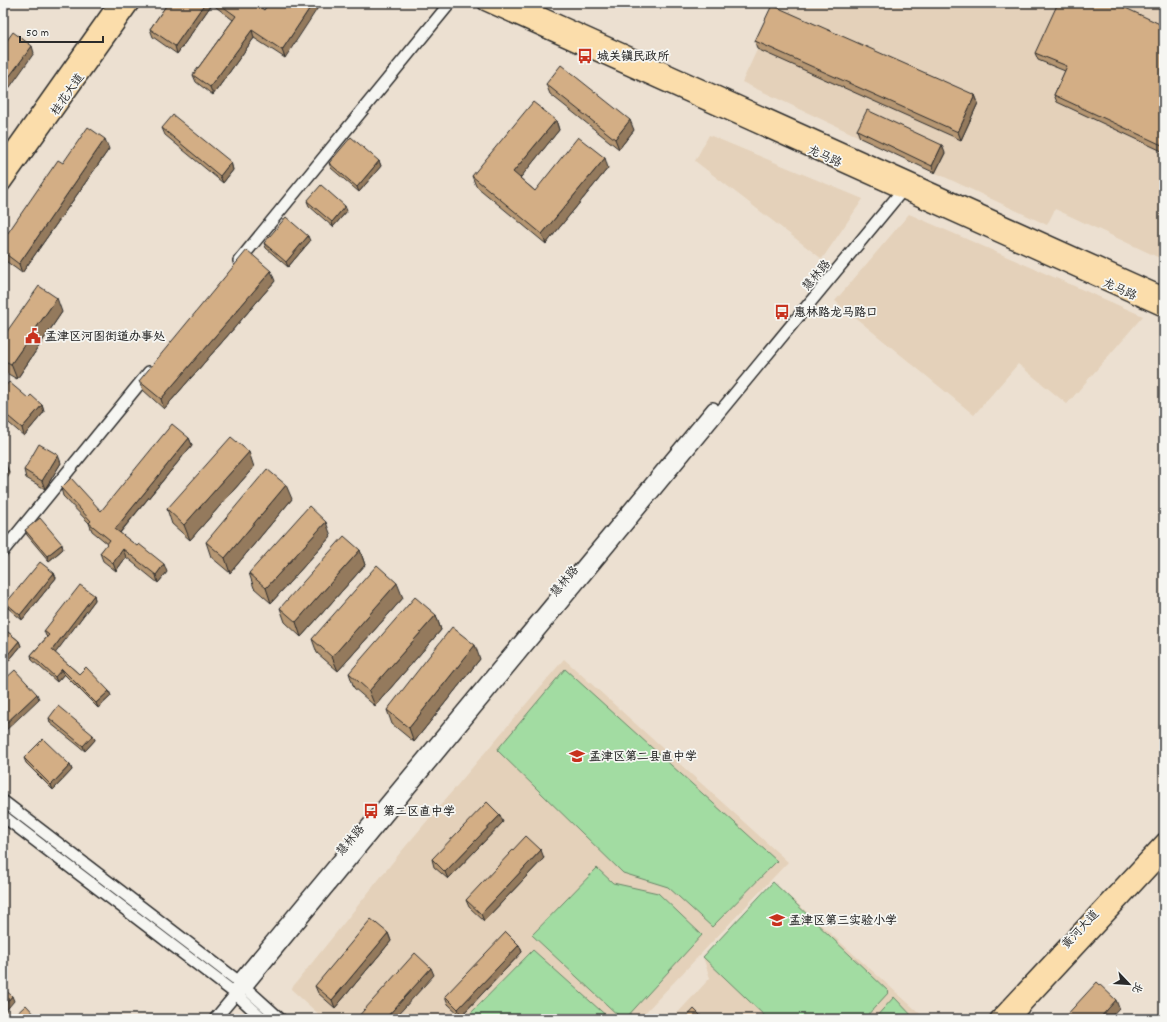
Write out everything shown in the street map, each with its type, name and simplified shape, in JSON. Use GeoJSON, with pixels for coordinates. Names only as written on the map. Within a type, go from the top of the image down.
{"type":"FeatureCollection","features":[{"type":"Feature","properties":{"kind":"main road","name":"桂花大道"},"geometry":{"type":"LineString","coordinates":[[3,163],[116,3]]}},
{"type":"Feature","properties":{"kind":"main road","name":"桂花大道"},"geometry":{"type":"LineString","coordinates":[[3,184],[132,3]]}},
{"type":"Feature","properties":{"kind":"main road","name":"龙马路"},"geometry":{"type":"LineString","coordinates":[[485,3],[902,184],[1164,295]]}},
{"type":"Feature","properties":{"kind":"main road","name":"龙马路"},"geometry":{"type":"LineString","coordinates":[[515,3],[902,184],[1164,309]]}},
{"type":"Feature","properties":{"kind":"main road","name":"黄河大道"},"geometry":{"type":"LineString","coordinates":[[997,1019],[1164,840]]}},
{"type":"Feature","properties":{"kind":"main road","name":"黄河大道"},"geometry":{"type":"LineString","coordinates":[[1011,1019],[1164,854]]}},
{"type":"Feature","properties":{"kind":"street"},"geometry":{"type":"LineString","coordinates":[[234,268],[450,3]]}},
{"type":"Feature","properties":{"kind":"street","name":"慧林路"},"geometry":{"type":"LineString","coordinates":[[215,1019],[236,994],[242,984],[902,184]]}},
{"type":"Feature","properties":{"kind":"street"},"geometry":{"type":"LineString","coordinates":[[3,552],[159,360]]}},
{"type":"Feature","properties":{"kind":"street"},"geometry":{"type":"LineString","coordinates":[[3,802],[242,984],[280,1019]]}},
{"type":"Feature","properties":{"kind":"street"},"geometry":{"type":"LineString","coordinates":[[3,816],[236,994],[263,1019]]}},
{"type":"Feature","properties":{"kind":"shaded area"},"geometry":{"type":"Polygon","coordinates":[[[779,3],[1164,3],[1164,260],[1055,209],[1047,225],[742,82],[779,3]]]}},
{"type":"Feature","properties":{"kind":"shaded area"},"geometry":{"type":"Polygon","coordinates":[[[709,135],[863,199],[822,259],[695,161],[709,135]]]}},
{"type":"Feature","properties":{"kind":"shaded area"},"geometry":{"type":"Polygon","coordinates":[[[909,214],[1143,316],[1067,404],[1018,364],[974,415],[835,301],[909,214]]]}},
{"type":"Feature","properties":{"kind":"shaded area","name":"孟津区第二县直中学"},"geometry":{"type":"Polygon","coordinates":[[[564,659],[788,862],[639,1019],[324,1019],[291,989],[400,853],[564,659]]]}},
{"type":"Feature","properties":{"kind":"shaded area","name":"孟津区第三实验小学"},"geometry":{"type":"Polygon","coordinates":[[[773,882],[926,1019],[672,1019],[710,978],[703,957],[773,882]]]}},
{"type":"Feature","properties":{"kind":"green space"},"geometry":{"type":"Polygon","coordinates":[[[565,669],[777,861],[712,927],[668,887],[623,873],[497,750],[565,669]]]}},
{"type":"Feature","properties":{"kind":"green space"},"geometry":{"type":"Polygon","coordinates":[[[597,868],[613,883],[658,893],[702,935],[625,1019],[622,1019],[532,935],[597,868]]]}},
{"type":"Feature","properties":{"kind":"green space","name":"孟津区第三实验小学"},"geometry":{"type":"Polygon","coordinates":[[[773,882],[889,992],[864,1019],[768,1019],[703,957],[773,882]]]}},
{"type":"Feature","properties":{"kind":"green space"},"geometry":{"type":"Polygon","coordinates":[[[533,950],[610,1019],[465,1019],[533,950]]]}},
{"type":"Feature","properties":{"kind":"green space"},"geometry":{"type":"Polygon","coordinates":[[[894,997],[915,1019],[874,1019],[894,997]]]}},
{"type":"Feature","properties":{"kind":"building"},"geometry":{"type":"Polygon","coordinates":[[[168,3],[205,3],[175,46],[150,29],[168,3]]]}},
{"type":"Feature","properties":{"kind":"building"},"geometry":{"type":"Polygon","coordinates":[[[218,3],[255,3],[264,10],[269,3],[313,3],[282,50],[252,30],[210,87],[193,75],[236,16],[218,3]]]}},
{"type":"Feature","properties":{"kind":"building"},"geometry":{"type":"Polygon","coordinates":[[[1058,3],[1115,3],[1164,26],[1164,146],[1054,95],[1067,66],[1035,53],[1058,3]]]}},
{"type":"Feature","properties":{"kind":"building"},"geometry":{"type":"Polygon","coordinates":[[[772,5],[975,95],[958,132],[755,41],[772,5]]]}},
{"type":"Feature","properties":{"kind":"building"},"geometry":{"type":"Polygon","coordinates":[[[13,32],[32,46],[3,85],[3,46],[13,32]]]}},
{"type":"Feature","properties":{"kind":"building"},"geometry":{"type":"Polygon","coordinates":[[[561,65],[630,120],[615,139],[546,84],[561,65]]]}},
{"type":"Feature","properties":{"kind":"building"},"geometry":{"type":"Polygon","coordinates":[[[533,102],[556,120],[513,172],[535,191],[578,137],[605,158],[542,234],[472,176],[533,102]]]}},
{"type":"Feature","properties":{"kind":"building"},"geometry":{"type":"Polygon","coordinates":[[[867,110],[942,145],[932,166],[857,130],[867,110]]]}},
{"type":"Feature","properties":{"kind":"building"},"geometry":{"type":"Polygon","coordinates":[[[173,115],[231,162],[220,176],[162,128],[173,115]]]}},
{"type":"Feature","properties":{"kind":"building"},"geometry":{"type":"Polygon","coordinates":[[[88,127],[105,139],[19,264],[3,252],[3,240],[58,160],[63,163],[88,127]]]}},
{"type":"Feature","properties":{"kind":"building"},"geometry":{"type":"Polygon","coordinates":[[[351,137],[379,161],[357,187],[329,163],[351,137]]]}},
{"type":"Feature","properties":{"kind":"building"},"geometry":{"type":"Polygon","coordinates":[[[321,185],[345,206],[332,222],[307,201],[321,185]]]}},
{"type":"Feature","properties":{"kind":"building"},"geometry":{"type":"Polygon","coordinates":[[[286,217],[308,236],[286,262],[264,243],[286,217]]]}},
{"type":"Feature","properties":{"kind":"building"},"geometry":{"type":"Polygon","coordinates":[[[247,250],[271,271],[161,399],[139,381],[247,250]]]}},
{"type":"Feature","properties":{"kind":"building"},"geometry":{"type":"Polygon","coordinates":[[[39,286],[57,298],[11,364],[3,360],[3,337],[39,286]]]}},
{"type":"Feature","properties":{"kind":"building"},"geometry":{"type":"Polygon","coordinates":[[[9,382],[28,398],[31,395],[42,405],[22,428],[3,412],[3,389],[9,382]]]}},
{"type":"Feature","properties":{"kind":"building"},"geometry":{"type":"Polygon","coordinates":[[[172,424],[189,438],[115,529],[137,546],[139,544],[164,564],[156,575],[123,549],[113,563],[100,553],[110,540],[89,523],[91,521],[61,488],[71,478],[101,511],[172,424]]]}},
{"type":"Feature","properties":{"kind":"building"},"geometry":{"type":"Polygon","coordinates":[[[231,437],[249,452],[184,525],[167,509],[231,437]]]}},
{"type":"Feature","properties":{"kind":"building"},"geometry":{"type":"Polygon","coordinates":[[[39,444],[58,455],[42,481],[24,470],[39,444]]]}},
{"type":"Feature","properties":{"kind":"building"},"geometry":{"type":"Polygon","coordinates":[[[3,462],[6,465],[3,469],[3,462]]]}},
{"type":"Feature","properties":{"kind":"building"},"geometry":{"type":"Polygon","coordinates":[[[267,469],[286,485],[225,558],[206,542],[267,469]]]}},
{"type":"Feature","properties":{"kind":"building"},"geometry":{"type":"Polygon","coordinates":[[[309,506],[326,522],[266,588],[249,573],[309,506]]]}},
{"type":"Feature","properties":{"kind":"building"},"geometry":{"type":"Polygon","coordinates":[[[40,518],[62,544],[47,556],[25,530],[40,518]]]}},
{"type":"Feature","properties":{"kind":"building"},"geometry":{"type":"Polygon","coordinates":[[[344,536],[360,550],[296,622],[280,608],[344,536]]]}},
{"type":"Feature","properties":{"kind":"building"},"geometry":{"type":"Polygon","coordinates":[[[40,562],[54,573],[20,615],[6,603],[40,562]]]}},
{"type":"Feature","properties":{"kind":"building"},"geometry":{"type":"Polygon","coordinates":[[[377,565],[397,583],[332,657],[312,639],[377,565]]]}},
{"type":"Feature","properties":{"kind":"building"},"geometry":{"type":"Polygon","coordinates":[[[80,585],[94,595],[52,650],[79,674],[86,667],[109,691],[96,703],[62,669],[55,677],[31,655],[49,635],[44,631],[80,585]]]}},
{"type":"Feature","properties":{"kind":"building"},"geometry":{"type":"Polygon","coordinates":[[[415,597],[436,615],[369,691],[349,673],[415,597]]]}},
{"type":"Feature","properties":{"kind":"building"},"geometry":{"type":"Polygon","coordinates":[[[452,627],[475,645],[409,728],[387,710],[452,627]]]}},
{"type":"Feature","properties":{"kind":"building"},"geometry":{"type":"Polygon","coordinates":[[[3,628],[19,641],[4,659],[3,659],[3,628]]]}},
{"type":"Feature","properties":{"kind":"building"},"geometry":{"type":"Polygon","coordinates":[[[15,670],[37,694],[3,726],[3,681],[15,670]]]}},
{"type":"Feature","properties":{"kind":"building"},"geometry":{"type":"Polygon","coordinates":[[[58,706],[93,735],[83,746],[49,718],[58,706]]]}},
{"type":"Feature","properties":{"kind":"building"},"geometry":{"type":"Polygon","coordinates":[[[43,739],[70,765],[51,785],[24,758],[43,739]]]}},
{"type":"Feature","properties":{"kind":"building"},"geometry":{"type":"Polygon","coordinates":[[[487,802],[500,815],[445,872],[432,859],[487,802]]]}},
{"type":"Feature","properties":{"kind":"building"},"geometry":{"type":"Polygon","coordinates":[[[526,836],[541,850],[481,914],[466,900],[526,836]]]}},
{"type":"Feature","properties":{"kind":"building"},"geometry":{"type":"Polygon","coordinates":[[[371,919],[388,933],[332,1000],[315,986],[371,919]]]}},
{"type":"Feature","properties":{"kind":"building"},"geometry":{"type":"Polygon","coordinates":[[[506,932],[519,945],[458,1009],[445,996],[506,932]]]}},
{"type":"Feature","properties":{"kind":"building"},"geometry":{"type":"Polygon","coordinates":[[[415,953],[431,968],[385,1019],[356,1019],[415,953]]]}},
{"type":"Feature","properties":{"kind":"building"},"geometry":{"type":"Polygon","coordinates":[[[1097,982],[1116,1000],[1099,1019],[1063,1019],[1097,982]]]}},
{"type":"Feature","properties":{"kind":"building"},"geometry":{"type":"Polygon","coordinates":[[[3,988],[12,996],[3,1007],[3,988]]]}},
{"type":"Feature","properties":{"kind":"building"},"geometry":{"type":"Polygon","coordinates":[[[26,1005],[39,1019],[11,1019],[26,1005]]]}},
{"type":"Feature","properties":{"kind":"building"},"geometry":{"type":"Polygon","coordinates":[[[694,1009],[704,1019],[685,1019],[694,1009]]]}},
{"type":"Feature","properties":{"kind":"place","name":"城关镇民政所"},"geometry":{"type":"Point","coordinates":[585,56]}},
{"type":"Feature","properties":{"kind":"place","name":"惠林路龙马路口"},"geometry":{"type":"Point","coordinates":[782,312]}},
{"type":"Feature","properties":{"kind":"place","name":"孟津区河图街道办事处"},"geometry":{"type":"Point","coordinates":[33,336]}},
{"type":"Feature","properties":{"kind":"place","name":"孟津区第二县直中学"},"geometry":{"type":"Point","coordinates":[577,756]}},
{"type":"Feature","properties":{"kind":"place","name":"第二区直中学"},"geometry":{"type":"Point","coordinates":[371,811]}},
{"type":"Feature","properties":{"kind":"place","name":"孟津区第三实验小学"},"geometry":{"type":"Point","coordinates":[777,920]}}]}
